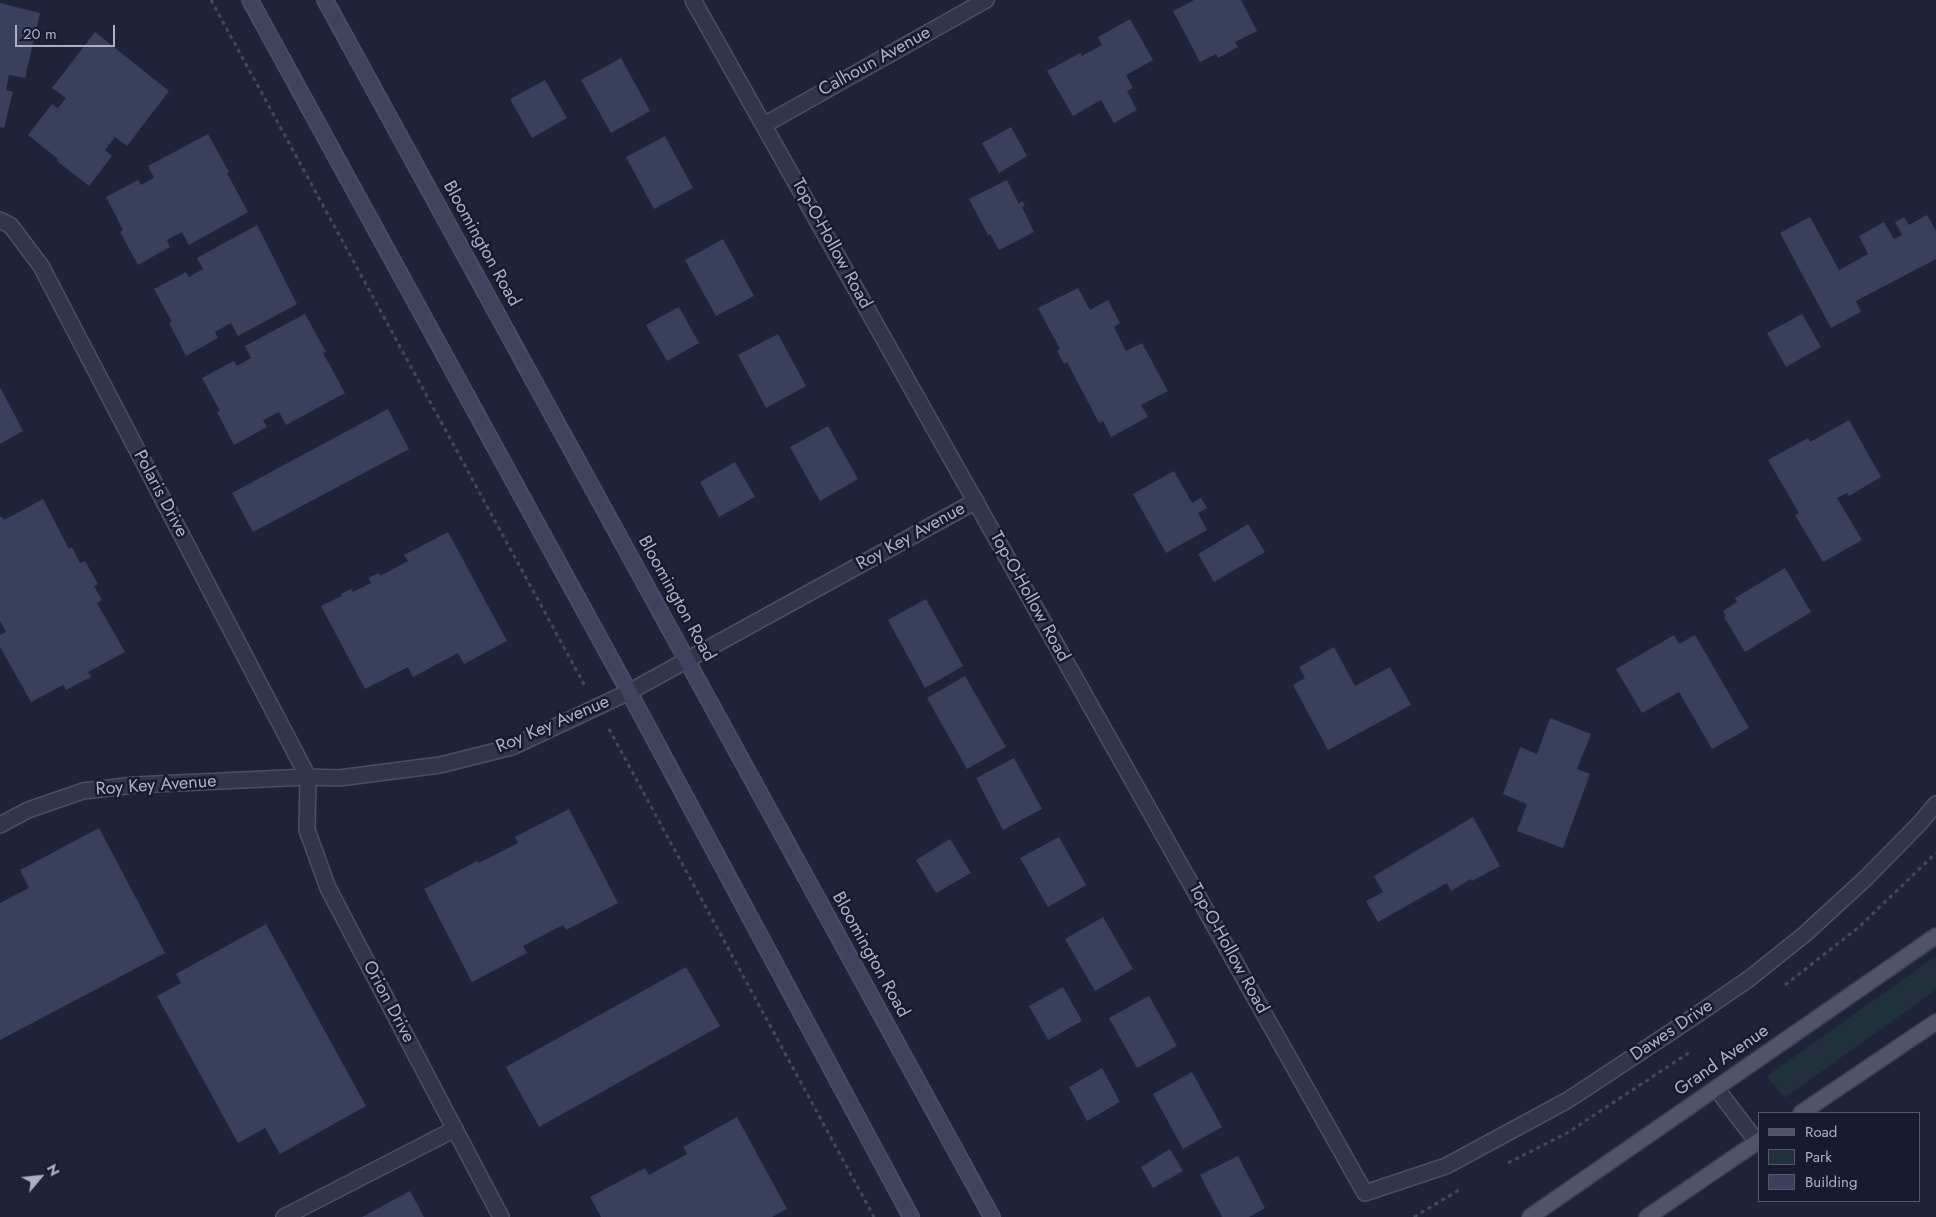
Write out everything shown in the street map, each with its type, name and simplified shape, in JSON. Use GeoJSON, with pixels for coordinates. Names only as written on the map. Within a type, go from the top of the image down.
{"type":"FeatureCollection","features":[{"type":"Feature","properties":{"kind":"main road","name":"Grand Avenue"},"geometry":{"type":"LineString","coordinates":[[1530,1217],[1936,936]]}},
{"type":"Feature","properties":{"kind":"main road"},"geometry":{"type":"LineString","coordinates":[[1802,1112],[1936,1022]]}},
{"type":"Feature","properties":{"kind":"main road"},"geometry":{"type":"LineString","coordinates":[[1647,1217],[1758,1141]]}},
{"type":"Feature","properties":{"kind":"street"},"geometry":{"type":"LineString","coordinates":[[250,0],[629,692],[911,1217]]}},
{"type":"Feature","properties":{"kind":"street","name":"Bloomington Road"},"geometry":{"type":"LineString","coordinates":[[325,0],[992,1217]]}},
{"type":"Feature","properties":{"kind":"street","name":"Top-O-Hollow Road"},"geometry":{"type":"LineString","coordinates":[[693,0],[1365,1193]]}},
{"type":"Feature","properties":{"kind":"street","name":"Calhoun Avenue"},"geometry":{"type":"LineString","coordinates":[[764,125],[986,0]]}},
{"type":"Feature","properties":{"kind":"street","name":"Polaris Drive"},"geometry":{"type":"LineString","coordinates":[[0,220],[11,226],[41,266],[308,777]]}},
{"type":"Feature","properties":{"kind":"street","name":"Roy Key Avenue"},"geometry":{"type":"LineString","coordinates":[[0,825],[28,810],[83,791],[135,785],[308,777],[339,778],[440,765],[512,747],[629,692],[976,501]]}},
{"type":"Feature","properties":{"kind":"street","name":"Orion Drive"},"geometry":{"type":"LineString","coordinates":[[308,777],[307,830],[328,888],[502,1217]]}},
{"type":"Feature","properties":{"kind":"street","name":"Dawes Drive"},"geometry":{"type":"LineString","coordinates":[[1365,1193],[1446,1166],[1568,1100],[1692,1018],[1750,978],[1805,934],[1866,878],[1936,804]]}},
{"type":"Feature","properties":{"kind":"street"},"geometry":{"type":"LineString","coordinates":[[1716,1088],[1758,1141]]}},
{"type":"Feature","properties":{"kind":"street"},"geometry":{"type":"LineString","coordinates":[[284,1217],[455,1129]]}},
{"type":"Feature","properties":{"kind":"path"},"geometry":{"type":"LineString","coordinates":[[211,0],[874,1217]]}},
{"type":"Feature","properties":{"kind":"green space"},"geometry":{"type":"Polygon","coordinates":[[[1936,956],[1936,990],[1784,1098],[1767,1076],[1936,956]]]}},
{"type":"Feature","properties":{"kind":"building"},"geometry":{"type":"Polygon","coordinates":[[[1194,0],[1241,0],[1257,31],[1235,42],[1238,47],[1218,58],[1216,54],[1200,62],[1173,11],[1194,0]]]}},
{"type":"Feature","properties":{"kind":"building"},"geometry":{"type":"Polygon","coordinates":[[[0,3],[40,13],[25,78],[9,75],[6,90],[13,92],[4,128],[0,127],[0,3]]]}},
{"type":"Feature","properties":{"kind":"building"},"geometry":{"type":"Polygon","coordinates":[[[1130,19],[1153,60],[1126,75],[1133,88],[1127,91],[1137,110],[1114,123],[1101,100],[1073,116],[1047,71],[1080,53],[1082,56],[1102,45],[1098,37],[1130,19]]]}},
{"type":"Feature","properties":{"kind":"building"},"geometry":{"type":"Polygon","coordinates":[[[95,32],[169,91],[127,146],[115,137],[105,150],[112,156],[89,186],[28,135],[52,104],[58,108],[66,98],[52,88],[95,32]]]}},
{"type":"Feature","properties":{"kind":"building"},"geometry":{"type":"Polygon","coordinates":[[[621,58],[650,111],[611,133],[581,80],[621,58]]]}},
{"type":"Feature","properties":{"kind":"building"},"geometry":{"type":"Polygon","coordinates":[[[545,80],[567,118],[532,138],[510,99],[545,80]]]}},
{"type":"Feature","properties":{"kind":"building"},"geometry":{"type":"Polygon","coordinates":[[[1011,127],[1027,156],[999,173],[982,143],[1011,127]]]}},
{"type":"Feature","properties":{"kind":"building"},"geometry":{"type":"Polygon","coordinates":[[[208,134],[248,212],[189,245],[182,232],[167,240],[170,247],[138,265],[120,232],[123,230],[106,197],[138,180],[141,185],[154,178],[148,166],[208,134]]]}},
{"type":"Feature","properties":{"kind":"building"},"geometry":{"type":"Polygon","coordinates":[[[665,136],[693,188],[654,209],[626,157],[665,136]]]}},
{"type":"Feature","properties":{"kind":"building"},"geometry":{"type":"Polygon","coordinates":[[[1007,180],[1019,204],[1022,201],[1025,205],[1022,207],[1034,232],[999,250],[990,234],[988,235],[969,199],[1007,180]]]}},
{"type":"Feature","properties":{"kind":"building"},"geometry":{"type":"Polygon","coordinates":[[[1927,215],[1936,231],[1936,259],[1856,301],[1861,312],[1831,328],[1780,233],[1810,217],[1839,270],[1868,254],[1859,236],[1884,222],[1894,239],[1902,235],[1895,222],[1904,217],[1909,225],[1927,215]]]}},
{"type":"Feature","properties":{"kind":"building"},"geometry":{"type":"Polygon","coordinates":[[[257,225],[297,304],[238,336],[231,323],[215,332],[218,338],[186,356],[169,323],[172,322],[154,289],[186,272],[189,277],[203,269],[197,258],[257,225]]]}},
{"type":"Feature","properties":{"kind":"building"},"geometry":{"type":"Polygon","coordinates":[[[723,239],[754,296],[716,316],[685,260],[723,239]]]}},
{"type":"Feature","properties":{"kind":"building"},"geometry":{"type":"Polygon","coordinates":[[[1078,288],[1090,310],[1108,300],[1120,323],[1114,327],[1126,351],[1142,343],[1168,391],[1141,405],[1148,417],[1111,437],[1103,421],[1099,423],[1067,362],[1064,364],[1057,351],[1060,349],[1038,308],[1078,288]]]}},
{"type":"Feature","properties":{"kind":"building"},"geometry":{"type":"Polygon","coordinates":[[[679,307],[699,343],[667,361],[646,325],[679,307]]]}},
{"type":"Feature","properties":{"kind":"building"},"geometry":{"type":"Polygon","coordinates":[[[305,314],[326,352],[323,353],[345,393],[286,425],[279,412],[263,420],[267,427],[234,445],[217,412],[220,411],[202,378],[234,361],[237,366],[251,358],[245,346],[305,314]]]}},
{"type":"Feature","properties":{"kind":"building"},"geometry":{"type":"Polygon","coordinates":[[[1802,314],[1821,347],[1786,367],[1767,333],[1802,314]]]}},
{"type":"Feature","properties":{"kind":"building"},"geometry":{"type":"Polygon","coordinates":[[[778,334],[806,386],[766,408],[738,355],[778,334]]]}},
{"type":"Feature","properties":{"kind":"building"},"geometry":{"type":"Polygon","coordinates":[[[0,387],[23,431],[0,444],[0,387]]]}},
{"type":"Feature","properties":{"kind":"building"},"geometry":{"type":"Polygon","coordinates":[[[388,409],[409,449],[253,532],[232,493],[388,409]]]}},
{"type":"Feature","properties":{"kind":"building"},"geometry":{"type":"Polygon","coordinates":[[[1849,420],[1881,477],[1849,496],[1847,493],[1837,498],[1862,540],[1823,562],[1795,515],[1799,513],[1768,460],[1808,438],[1810,442],[1849,420]]]}},
{"type":"Feature","properties":{"kind":"building"},"geometry":{"type":"Polygon","coordinates":[[[828,426],[858,479],[820,501],[790,447],[828,426]]]}},
{"type":"Feature","properties":{"kind":"building"},"geometry":{"type":"Polygon","coordinates":[[[735,462],[755,497],[719,517],[700,482],[735,462]]]}},
{"type":"Feature","properties":{"kind":"building"},"geometry":{"type":"Polygon","coordinates":[[[1174,471],[1192,503],[1201,498],[1207,508],[1198,513],[1207,530],[1166,553],[1133,494],[1174,471]]]}},
{"type":"Feature","properties":{"kind":"building"},"geometry":{"type":"Polygon","coordinates":[[[43,499],[69,549],[72,547],[80,563],[85,561],[98,584],[94,586],[102,600],[97,603],[125,652],[88,672],[91,677],[66,690],[63,685],[31,702],[0,647],[0,635],[6,632],[0,621],[0,517],[4,520],[43,499]]]}},
{"type":"Feature","properties":{"kind":"building"},"geometry":{"type":"Polygon","coordinates":[[[1248,524],[1265,552],[1214,582],[1198,554],[1248,524]]]}},
{"type":"Feature","properties":{"kind":"building"},"geometry":{"type":"Polygon","coordinates":[[[448,532],[507,641],[464,664],[458,653],[413,677],[408,667],[365,689],[321,606],[342,596],[341,594],[351,589],[353,592],[371,583],[368,578],[379,573],[380,576],[408,561],[404,555],[448,532]]]}},
{"type":"Feature","properties":{"kind":"building"},"geometry":{"type":"Polygon","coordinates":[[[1785,568],[1811,612],[1745,652],[1724,617],[1726,616],[1723,611],[1737,602],[1735,598],[1785,568]]]}},
{"type":"Feature","properties":{"kind":"building"},"geometry":{"type":"Polygon","coordinates":[[[926,599],[963,666],[925,688],[888,620],[926,599]]]}},
{"type":"Feature","properties":{"kind":"building"},"geometry":{"type":"Polygon","coordinates":[[[1674,635],[1679,644],[1695,635],[1749,728],[1712,749],[1679,692],[1642,713],[1616,669],[1674,635]]]}},
{"type":"Feature","properties":{"kind":"building"},"geometry":{"type":"Polygon","coordinates":[[[1334,647],[1355,686],[1390,667],[1411,705],[1328,750],[1293,685],[1305,678],[1299,667],[1334,647]]]}},
{"type":"Feature","properties":{"kind":"building"},"geometry":{"type":"Polygon","coordinates":[[[965,676],[1006,747],[967,769],[927,698],[965,676]]]}},
{"type":"Feature","properties":{"kind":"building"},"geometry":{"type":"Polygon","coordinates":[[[1550,718],[1591,734],[1577,769],[1590,774],[1563,848],[1517,831],[1527,804],[1503,794],[1520,747],[1537,754],[1550,718]]]}},
{"type":"Feature","properties":{"kind":"building"},"geometry":{"type":"Polygon","coordinates":[[[1014,758],[1042,809],[1003,830],[976,778],[1014,758]]]}},
{"type":"Feature","properties":{"kind":"building"},"geometry":{"type":"Polygon","coordinates":[[[569,809],[618,903],[566,930],[563,925],[523,946],[527,953],[472,982],[424,889],[477,861],[479,863],[518,843],[515,837],[569,809]]]}},
{"type":"Feature","properties":{"kind":"building"},"geometry":{"type":"Polygon","coordinates":[[[1473,817],[1500,866],[1472,881],[1471,879],[1451,891],[1447,883],[1378,922],[1366,901],[1383,892],[1374,876],[1473,817]]]}},
{"type":"Feature","properties":{"kind":"building"},"geometry":{"type":"Polygon","coordinates":[[[99,828],[165,953],[0,1040],[0,903],[29,888],[20,870],[99,828]]]}},
{"type":"Feature","properties":{"kind":"building"},"geometry":{"type":"Polygon","coordinates":[[[1059,837],[1086,885],[1048,907],[1020,858],[1059,837]]]}},
{"type":"Feature","properties":{"kind":"building"},"geometry":{"type":"Polygon","coordinates":[[[950,839],[971,873],[936,893],[916,860],[950,839]]]}},
{"type":"Feature","properties":{"kind":"building"},"geometry":{"type":"Polygon","coordinates":[[[1103,917],[1133,969],[1095,991],[1065,939],[1103,917]]]}},
{"type":"Feature","properties":{"kind":"building"},"geometry":{"type":"Polygon","coordinates":[[[266,924],[366,1106],[280,1154],[265,1128],[238,1143],[157,996],[181,983],[176,974],[266,924]]]}},
{"type":"Feature","properties":{"kind":"building"},"geometry":{"type":"Polygon","coordinates":[[[686,967],[720,1026],[539,1127],[506,1067],[686,967]]]}},
{"type":"Feature","properties":{"kind":"building"},"geometry":{"type":"Polygon","coordinates":[[[1063,987],[1082,1021],[1048,1040],[1029,1006],[1063,987]]]}},
{"type":"Feature","properties":{"kind":"building"},"geometry":{"type":"Polygon","coordinates":[[[1149,996],[1177,1046],[1137,1068],[1109,1018],[1149,996]]]}},
{"type":"Feature","properties":{"kind":"building"},"geometry":{"type":"Polygon","coordinates":[[[1102,1068],[1120,1102],[1087,1121],[1069,1087],[1102,1068]]]}},
{"type":"Feature","properties":{"kind":"building"},"geometry":{"type":"Polygon","coordinates":[[[1192,1072],[1222,1127],[1183,1149],[1153,1094],[1192,1072]]]}},
{"type":"Feature","properties":{"kind":"building"},"geometry":{"type":"Polygon","coordinates":[[[737,1117],[787,1209],[772,1217],[601,1217],[590,1197],[645,1168],[649,1175],[687,1154],[683,1147],[737,1117]]]}},
{"type":"Feature","properties":{"kind":"building"},"geometry":{"type":"Polygon","coordinates":[[[1170,1149],[1183,1171],[1153,1188],[1141,1167],[1170,1149]]]}},
{"type":"Feature","properties":{"kind":"building"},"geometry":{"type":"Polygon","coordinates":[[[1238,1156],[1265,1208],[1249,1217],[1222,1217],[1200,1175],[1238,1156]]]}},
{"type":"Feature","properties":{"kind":"building"},"geometry":{"type":"Polygon","coordinates":[[[410,1191],[424,1217],[362,1217],[410,1191]]]}}]}
